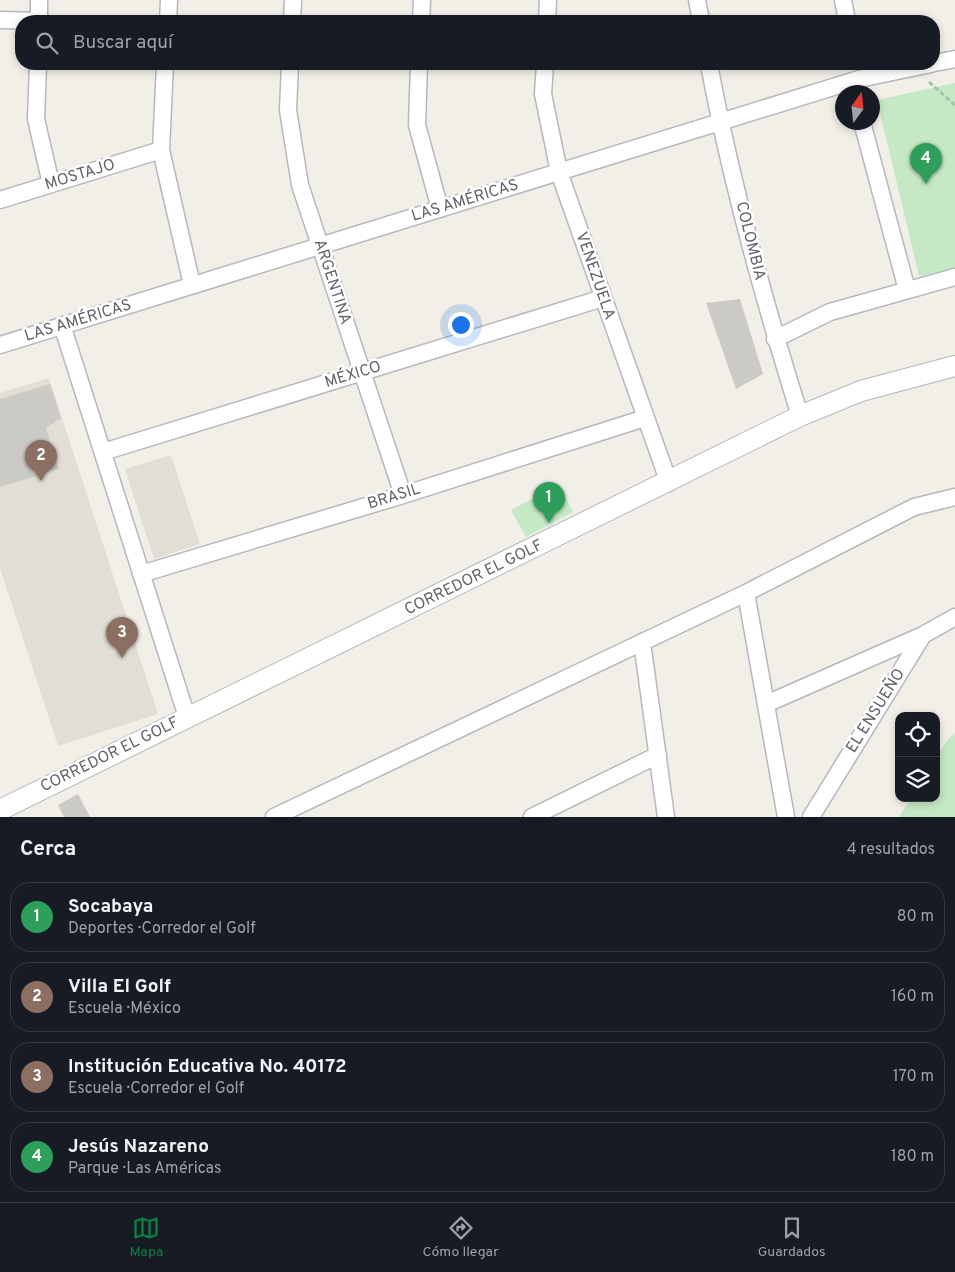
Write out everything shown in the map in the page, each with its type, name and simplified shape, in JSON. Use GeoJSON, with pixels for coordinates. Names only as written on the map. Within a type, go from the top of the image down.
{"type":"FeatureCollection","features":[{"type":"Feature","properties":{"kind":"street"},"geometry":{"type":"LineString","coordinates":[[39,0],[40,15]]}},
{"type":"Feature","properties":{"kind":"street"},"geometry":{"type":"LineString","coordinates":[[168,15],[169,0]]}},
{"type":"Feature","properties":{"kind":"street"},"geometry":{"type":"LineString","coordinates":[[292,15],[293,0]]}},
{"type":"Feature","properties":{"kind":"street"},"geometry":{"type":"LineString","coordinates":[[421,15],[422,0]]}},
{"type":"Feature","properties":{"kind":"street"},"geometry":{"type":"LineString","coordinates":[[547,15],[548,0]]}},
{"type":"Feature","properties":{"kind":"street"},"geometry":{"type":"LineString","coordinates":[[697,0],[700,15]]}},
{"type":"Feature","properties":{"kind":"street"},"geometry":{"type":"LineString","coordinates":[[843,0],[846,15]]}},
{"type":"Feature","properties":{"kind":"street"},"geometry":{"type":"LineString","coordinates":[[0,20],[15,20]]}},
{"type":"Feature","properties":{"kind":"street","name":"LAS AMÉRICAS"},"geometry":{"type":"LineString","coordinates":[[940,62],[955,59]]}},
{"type":"Feature","properties":{"kind":"street"},"geometry":{"type":"LineString","coordinates":[[38,70],[36,119],[51,184]]}},
{"type":"Feature","properties":{"kind":"street"},"geometry":{"type":"LineString","coordinates":[[165,70],[161,150],[192,286]]}},
{"type":"Feature","properties":{"kind":"street","name":"ARGENTINA"},"geometry":{"type":"LineString","coordinates":[[290,70],[288,110],[298,176],[403,495]]}},
{"type":"Feature","properties":{"kind":"street"},"geometry":{"type":"LineString","coordinates":[[419,70],[417,125],[440,209]]}},
{"type":"Feature","properties":{"kind":"street","name":"VENEZUELA"},"geometry":{"type":"LineString","coordinates":[[545,70],[544,94],[559,172],[669,483]]}},
{"type":"Feature","properties":{"kind":"street","name":"COLOMBIA"},"geometry":{"type":"LineString","coordinates":[[710,70],[720,122],[775,339],[800,416]]}},
{"type":"Feature","properties":{"kind":"street","name":"LAS AMÉRICAS"},"geometry":{"type":"LineString","coordinates":[[0,345],[855,79],[902,70]]}},
{"type":"Feature","properties":{"kind":"street"},"geometry":{"type":"LineString","coordinates":[[864,130],[907,290]]}},
{"type":"Feature","properties":{"kind":"street","name":"MOSTAJO"},"geometry":{"type":"LineString","coordinates":[[0,200],[161,150]]}},
{"type":"Feature","properties":{"kind":"street"},"geometry":{"type":"LineString","coordinates":[[775,339],[830,312],[955,277]]}},
{"type":"Feature","properties":{"kind":"street","name":"MÉXICO"},"geometry":{"type":"LineString","coordinates":[[103,452],[603,298]]}},
{"type":"Feature","properties":{"kind":"street"},"geometry":{"type":"LineString","coordinates":[[62,325],[187,717]]}},
{"type":"Feature","properties":{"kind":"street","name":"CORREDOR EL GOLF"},"geometry":{"type":"LineString","coordinates":[[0,810],[669,483],[800,416],[861,391],[955,366]]}},
{"type":"Feature","properties":{"kind":"street","name":"BRASIL"},"geometry":{"type":"LineString","coordinates":[[141,574],[403,495],[645,418]]}},
{"type":"Feature","properties":{"kind":"street"},"geometry":{"type":"LineString","coordinates":[[274,817],[746,593],[914,506],[955,497]]}},
{"type":"Feature","properties":{"kind":"street"},"geometry":{"type":"LineString","coordinates":[[746,593],[786,817]]}},
{"type":"Feature","properties":{"kind":"street","name":"EL ENSUEÑO"},"geometry":{"type":"LineString","coordinates":[[810,817],[923,635],[955,617]]}},
{"type":"Feature","properties":{"kind":"street"},"geometry":{"type":"LineString","coordinates":[[766,704],[923,635]]}},
{"type":"Feature","properties":{"kind":"street"},"geometry":{"type":"LineString","coordinates":[[642,642],[666,817]]}},
{"type":"Feature","properties":{"kind":"street"},"geometry":{"type":"LineString","coordinates":[[532,817],[658,755]]}},
{"type":"Feature","properties":{"kind":"path"},"geometry":{"type":"LineString","coordinates":[[914,70],[955,105]]}},
{"type":"Feature","properties":{"kind":"shaded area"},"geometry":{"type":"Polygon","coordinates":[[[49,378],[158,714],[58,746],[0,568],[0,393],[49,378]]]}},
{"type":"Feature","properties":{"kind":"shaded area"},"geometry":{"type":"Polygon","coordinates":[[[171,455],[200,544],[154,559],[125,469],[171,455]]]}},
{"type":"Feature","properties":{"kind":"green space"},"geometry":{"type":"Polygon","coordinates":[[[955,83],[955,268],[919,276],[880,113],[880,99],[955,83]]]}},
{"type":"Feature","properties":{"kind":"green space"},"geometry":{"type":"Polygon","coordinates":[[[559,485],[573,512],[526,537],[511,510],[559,485]]]}},
{"type":"Feature","properties":{"kind":"green space"},"geometry":{"type":"Polygon","coordinates":[[[955,733],[955,817],[899,817],[908,802],[940,802],[940,752],[955,733]]]}},
{"type":"Feature","properties":{"kind":"building"},"geometry":{"type":"Polygon","coordinates":[[[740,299],[763,374],[736,389],[706,303],[740,299]]]}},
{"type":"Feature","properties":{"kind":"building"},"geometry":{"type":"Polygon","coordinates":[[[50,384],[61,418],[46,428],[59,469],[0,487],[0,399],[50,384]]]}},
{"type":"Feature","properties":{"kind":"building"},"geometry":{"type":"Polygon","coordinates":[[[78,794],[90,817],[64,817],[58,805],[78,794]]]}},
{"type":"Feature","properties":{"kind":"place","name":"Jesús Nazareno"},"geometry":{"type":"Point","coordinates":[926,184]}},
{"type":"Feature","properties":{"kind":"place","name":"Villa El Golf"},"geometry":{"type":"Point","coordinates":[41,481]}},
{"type":"Feature","properties":{"kind":"place","name":"Socabaya"},"geometry":{"type":"Point","coordinates":[549,523]}},
{"type":"Feature","properties":{"kind":"place","name":"Institución Educativa No. 40172"},"geometry":{"type":"Point","coordinates":[122,658]}}]}
